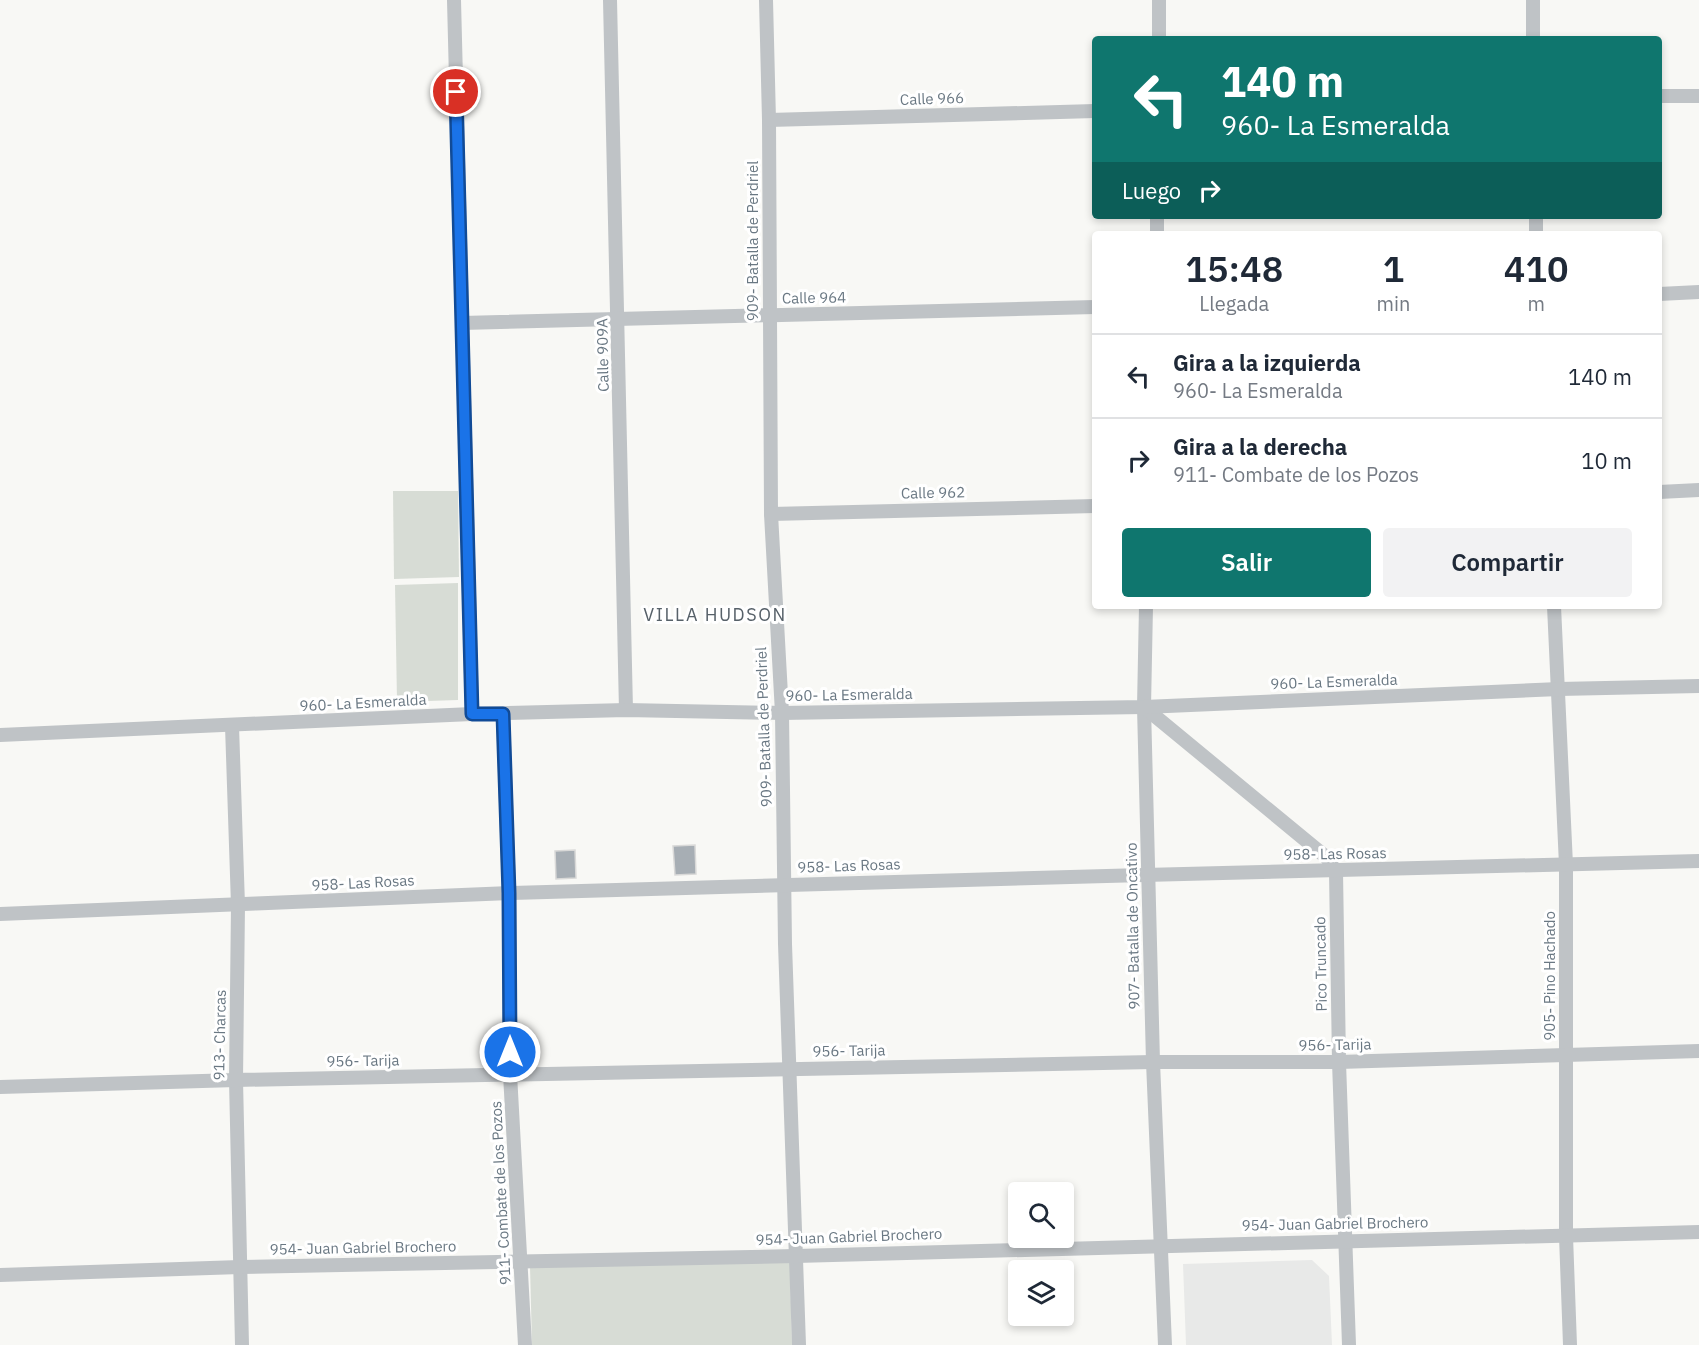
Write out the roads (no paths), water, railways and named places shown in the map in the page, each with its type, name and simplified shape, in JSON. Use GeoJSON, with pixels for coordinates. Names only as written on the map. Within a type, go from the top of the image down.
{"type":"FeatureCollection","features":[{"type":"Feature","properties":{"kind":"street"},"geometry":{"type":"LineString","coordinates":[[454,0],[472,714]]}},
{"type":"Feature","properties":{"kind":"street","name":"Calle 909A"},"geometry":{"type":"LineString","coordinates":[[610,0],[626,710]]}},
{"type":"Feature","properties":{"kind":"street","name":"909- Batalla de Perdriel"},"geometry":{"type":"LineString","coordinates":[[766,0],[770,120],[771,514],[782,712],[783,885],[799,1345]]}},
{"type":"Feature","properties":{"kind":"street"},"geometry":{"type":"LineString","coordinates":[[1159,36],[1160,0]]}},
{"type":"Feature","properties":{"kind":"street"},"geometry":{"type":"LineString","coordinates":[[1533,0],[1533,36]]}},
{"type":"Feature","properties":{"kind":"street"},"geometry":{"type":"LineString","coordinates":[[1662,96],[1699,96]]}},
{"type":"Feature","properties":{"kind":"street","name":"Calle 966"},"geometry":{"type":"LineString","coordinates":[[770,120],[1092,111]]}},
{"type":"Feature","properties":{"kind":"street"},"geometry":{"type":"LineString","coordinates":[[1662,294],[1699,292]]}},
{"type":"Feature","properties":{"kind":"street","name":"Calle 964"},"geometry":{"type":"LineString","coordinates":[[462,323],[1092,307]]}},
{"type":"Feature","properties":{"kind":"street"},"geometry":{"type":"LineString","coordinates":[[1662,492],[1699,490]]}},
{"type":"Feature","properties":{"kind":"street","name":"Calle 962"},"geometry":{"type":"LineString","coordinates":[[771,514],[1092,506]]}},
{"type":"Feature","properties":{"kind":"street","name":"907- Batalla de Oncativo"},"geometry":{"type":"LineString","coordinates":[[1146,609],[1143,706],[1153,1062],[1165,1345]]}},
{"type":"Feature","properties":{"kind":"street","name":"905- Pino Hachado"},"geometry":{"type":"LineString","coordinates":[[1554,609],[1566,865],[1568,1056],[1566,1236],[1570,1345]]}},
{"type":"Feature","properties":{"kind":"street","name":"960- La Esmeralda"},"geometry":{"type":"LineString","coordinates":[[0,735],[472,714],[626,710],[782,712],[1143,706],[1558,689],[1699,686]]}},
{"type":"Feature","properties":{"kind":"street"},"geometry":{"type":"LineString","coordinates":[[1143,706],[1326,857],[1336,871]]}},
{"type":"Feature","properties":{"kind":"street","name":"911- Combate de los Pozos"},"geometry":{"type":"LineString","coordinates":[[503,714],[509,893],[510,1074],[525,1345]]}},
{"type":"Feature","properties":{"kind":"street","name":"913- Charcas"},"geometry":{"type":"LineString","coordinates":[[232,726],[238,905],[236,1080],[242,1345]]}},
{"type":"Feature","properties":{"kind":"street","name":"958- Las Rosas"},"geometry":{"type":"LineString","coordinates":[[0,914],[509,893],[1149,873],[1336,871],[1699,861]]}},
{"type":"Feature","properties":{"kind":"street","name":"Pico Truncado"},"geometry":{"type":"LineString","coordinates":[[1336,871],[1339,1062],[1349,1345]]}},
{"type":"Feature","properties":{"kind":"street","name":"956- Tarija"},"geometry":{"type":"LineString","coordinates":[[0,1087],[510,1074],[1153,1062],[1339,1062],[1699,1051]]}},
{"type":"Feature","properties":{"kind":"street","name":"954- Juan Gabriel Brochero"},"geometry":{"type":"LineString","coordinates":[[0,1275],[240,1267],[796,1256],[1161,1244],[1699,1232]]}},
{"type":"Feature","properties":{"kind":"district","name":"VILLA HUDSON"},"geometry":{"type":"Point","coordinates":[715,615]}}]}
